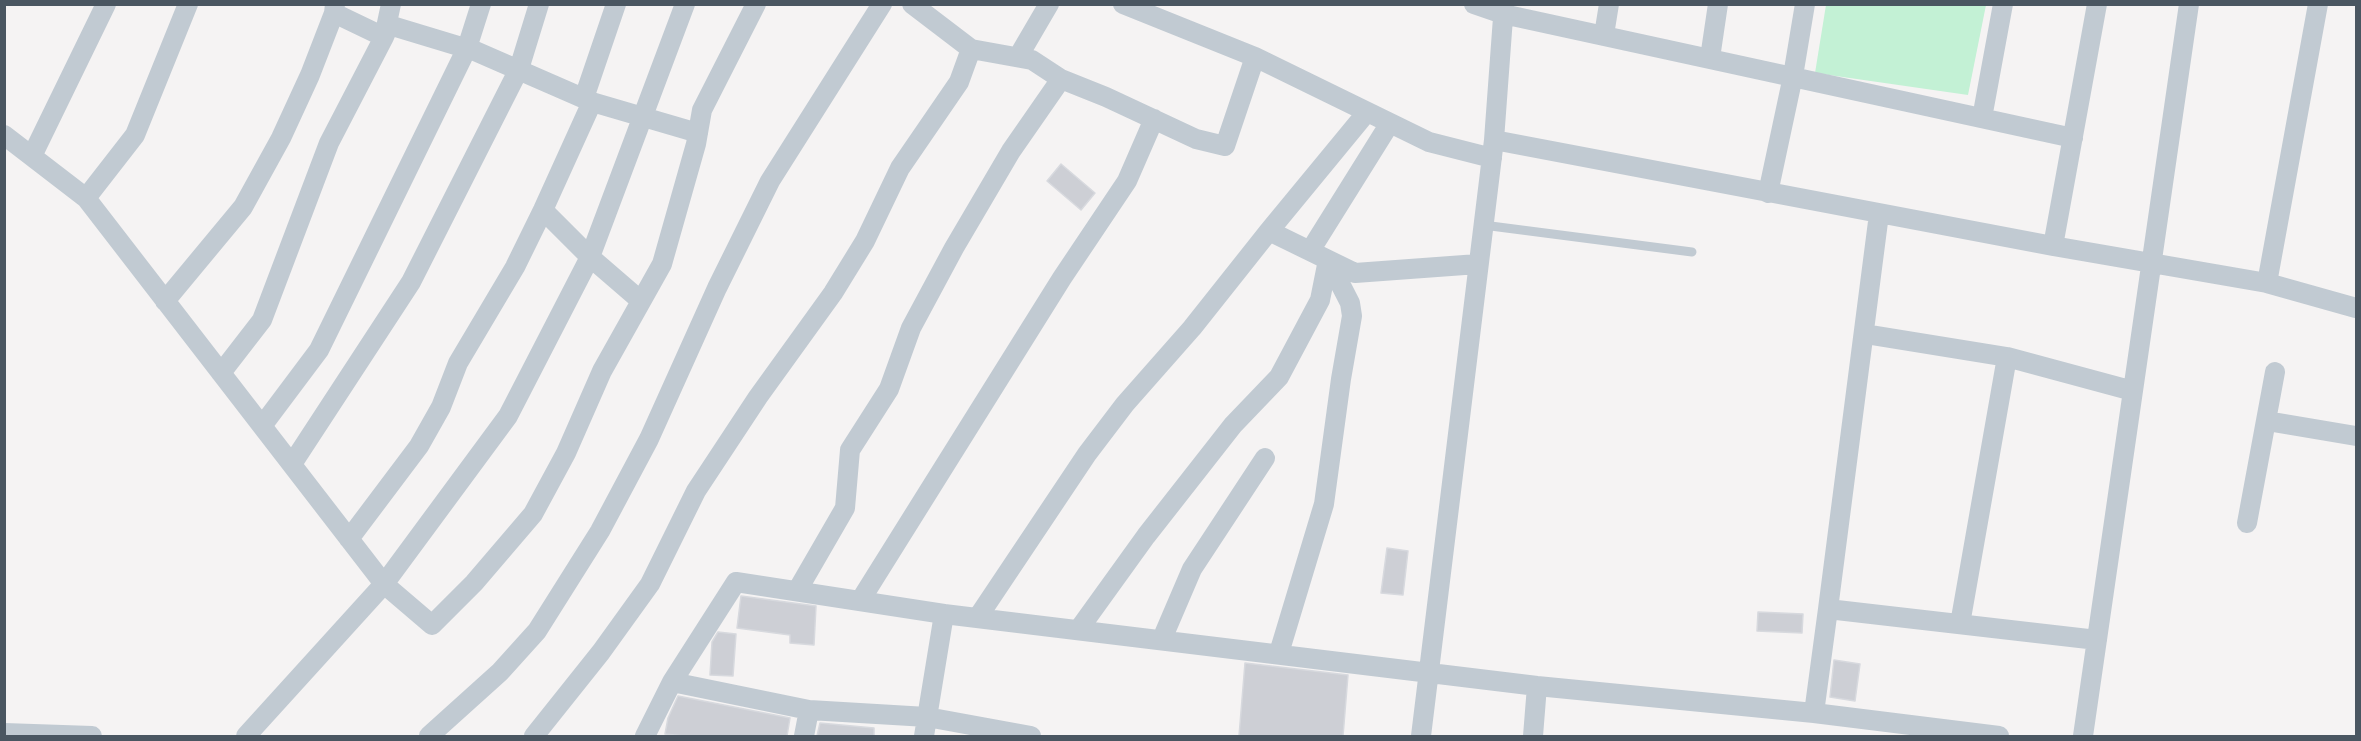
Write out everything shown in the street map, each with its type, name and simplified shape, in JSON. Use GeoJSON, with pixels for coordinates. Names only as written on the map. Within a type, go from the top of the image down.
{"type":"FeatureCollection","features":[{"type":"Feature","properties":{"kind":"street"},"geometry":{"type":"LineString","coordinates":[[32,156],[105,4]]}},
{"type":"Feature","properties":{"kind":"street"},"geometry":{"type":"LineString","coordinates":[[86,198],[135,135],[188,4]]}},
{"type":"Feature","properties":{"kind":"street"},"geometry":{"type":"LineString","coordinates":[[384,37],[391,4]]}},
{"type":"Feature","properties":{"kind":"street"},"geometry":{"type":"LineString","coordinates":[[262,426],[319,350],[467,48],[482,4]]}},
{"type":"Feature","properties":{"kind":"street"},"geometry":{"type":"LineString","coordinates":[[291,464],[411,282],[519,69],[539,4]]}},
{"type":"Feature","properties":{"kind":"street"},"geometry":{"type":"LineString","coordinates":[[349,539],[419,446],[441,407],[458,363],[515,267],[543,210],[588,100],[616,4]]}},
{"type":"Feature","properties":{"kind":"street"},"geometry":{"type":"LineString","coordinates":[[246,736],[384,584],[508,416],[590,257],[684,4]]}},
{"type":"Feature","properties":{"kind":"street"},"geometry":{"type":"LineString","coordinates":[[4,135],[86,198],[384,584],[432,625],[474,583],[532,514],[566,453],[602,371],[662,264],[698,133],[702,110],[756,4]]}},
{"type":"Feature","properties":{"kind":"street"},"geometry":{"type":"LineString","coordinates":[[429,736],[500,672],[537,631],[600,531],[650,439],[717,288],[770,181],[882,4]]}},
{"type":"Feature","properties":{"kind":"street"},"geometry":{"type":"LineString","coordinates":[[912,4],[971,49],[1032,60],[1061,79],[1196,139],[1225,146],[1255,57]]}},
{"type":"Feature","properties":{"kind":"street"},"geometry":{"type":"LineString","coordinates":[[1018,57],[1049,4]]}},
{"type":"Feature","properties":{"kind":"street"},"geometry":{"type":"LineString","coordinates":[[1123,4],[1255,57],[1429,142],[1493,149],[1768,193],[2267,283],[2356,308]]}},
{"type":"Feature","properties":{"kind":"street"},"geometry":{"type":"LineString","coordinates":[[1474,4],[1504,9],[1604,35],[2073,138]]}},
{"type":"Feature","properties":{"kind":"street"},"geometry":{"type":"LineString","coordinates":[[1604,35],[1609,4]]}},
{"type":"Feature","properties":{"kind":"street"},"geometry":{"type":"LineString","coordinates":[[1710,58],[1718,4]]}},
{"type":"Feature","properties":{"kind":"street"},"geometry":{"type":"LineString","coordinates":[[1768,193],[1793,76],[1804,4]]}},
{"type":"Feature","properties":{"kind":"street"},"geometry":{"type":"LineString","coordinates":[[1982,118],[2002,4]]}},
{"type":"Feature","properties":{"kind":"street"},"geometry":{"type":"LineString","coordinates":[[2053,246],[2097,4]]}},
{"type":"Feature","properties":{"kind":"street"},"geometry":{"type":"LineString","coordinates":[[2083,736],[2189,4]]}},
{"type":"Feature","properties":{"kind":"street"},"geometry":{"type":"LineString","coordinates":[[2267,283],[2318,4]]}},
{"type":"Feature","properties":{"kind":"street"},"geometry":{"type":"LineString","coordinates":[[165,301],[243,207],[281,138],[310,75],[335,9],[384,37]]}},
{"type":"Feature","properties":{"kind":"street"},"geometry":{"type":"LineString","coordinates":[[1420,736],[1493,149],[1504,9]]}},
{"type":"Feature","properties":{"kind":"street"},"geometry":{"type":"LineString","coordinates":[[221,373],[262,320],[329,142],[389,26],[467,48],[588,100],[698,133]]}},
{"type":"Feature","properties":{"kind":"street"},"geometry":{"type":"LineString","coordinates":[[534,736],[601,652],[650,584],[696,491],[758,398],[833,293],[865,241],[900,168],[958,82],[971,49]]}},
{"type":"Feature","properties":{"kind":"street"},"geometry":{"type":"LineString","coordinates":[[797,591],[845,508],[850,450],[889,388],[911,328],[954,248],[1011,151],[1061,79]]}},
{"type":"Feature","properties":{"kind":"street"},"geometry":{"type":"LineString","coordinates":[[978,617],[1087,454],[1125,404],[1192,328],[1367,112]]}},
{"type":"Feature","properties":{"kind":"street"},"geometry":{"type":"LineString","coordinates":[[860,601],[1062,278],[1127,181],[1154,119]]}},
{"type":"Feature","properties":{"kind":"street"},"geometry":{"type":"LineString","coordinates":[[1310,250],[1390,123]]}},
{"type":"Feature","properties":{"kind":"street"},"geometry":{"type":"LineString","coordinates":[[543,210],[590,257],[641,301]]}},
{"type":"Feature","properties":{"kind":"street"},"geometry":{"type":"LineString","coordinates":[[1814,713],[1879,214]]}},
{"type":"Feature","properties":{"kind":"street"},"geometry":{"type":"LineString","coordinates":[[1269,231],[1355,273],[1478,264]]}},
{"type":"Feature","properties":{"kind":"street"},"geometry":{"type":"LineString","coordinates":[[1079,630],[1146,536],[1233,425],[1279,377],[1320,300],[1328,260]]}},
{"type":"Feature","properties":{"kind":"street"},"geometry":{"type":"LineString","coordinates":[[1279,653],[1324,504],[1352,316],[1350,303],[1328,260]]}},
{"type":"Feature","properties":{"kind":"street"},"geometry":{"type":"LineString","coordinates":[[1865,334],[2007,357],[2133,391]]}},
{"type":"Feature","properties":{"kind":"street"},"geometry":{"type":"LineString","coordinates":[[1960,624],[2007,357]]}},
{"type":"Feature","properties":{"kind":"street"},"geometry":{"type":"LineString","coordinates":[[2247,523],[2275,372]]}},
{"type":"Feature","properties":{"kind":"street"},"geometry":{"type":"LineString","coordinates":[[2267,421],[2356,436]]}},
{"type":"Feature","properties":{"kind":"street"},"geometry":{"type":"LineString","coordinates":[[1161,639],[1192,569],[1265,458]]}},
{"type":"Feature","properties":{"kind":"street"},"geometry":{"type":"LineString","coordinates":[[645,736],[672,682],[736,582],[944,614],[1537,686],[1814,713],[1999,736]]}},
{"type":"Feature","properties":{"kind":"street"},"geometry":{"type":"LineString","coordinates":[[1828,609],[2097,640]]}},
{"type":"Feature","properties":{"kind":"street"},"geometry":{"type":"LineString","coordinates":[[924,736],[944,614]]}},
{"type":"Feature","properties":{"kind":"street"},"geometry":{"type":"LineString","coordinates":[[672,682],[809,710],[927,717],[1031,736]]}},
{"type":"Feature","properties":{"kind":"street"},"geometry":{"type":"LineString","coordinates":[[1533,736],[1537,686]]}},
{"type":"Feature","properties":{"kind":"street"},"geometry":{"type":"LineString","coordinates":[[804,736],[809,710]]}},
{"type":"Feature","properties":{"kind":"street"},"geometry":{"type":"LineString","coordinates":[[8,734],[92,736]]}},
{"type":"Feature","properties":{"kind":"lane"},"geometry":{"type":"LineString","coordinates":[[1483,225],[1692,252]]}},
{"type":"Feature","properties":{"kind":"green space"},"geometry":{"type":"Polygon","coordinates":[[[1826,5],[1986,5],[1968,95],[1815,73],[1826,5]]]}},
{"type":"Feature","properties":{"kind":"building"},"geometry":{"type":"Polygon","coordinates":[[[1061,164],[1095,193],[1081,210],[1047,181],[1061,164]]]}},
{"type":"Feature","properties":{"kind":"building"},"geometry":{"type":"Polygon","coordinates":[[[1387,548],[1408,551],[1403,595],[1381,593],[1387,548]]]}},
{"type":"Feature","properties":{"kind":"building"},"geometry":{"type":"Polygon","coordinates":[[[741,596],[816,606],[814,645],[790,643],[790,635],[737,628],[741,596]]]}},
{"type":"Feature","properties":{"kind":"building"},"geometry":{"type":"Polygon","coordinates":[[[1758,612],[1803,614],[1802,633],[1757,631],[1758,612]]]}},
{"type":"Feature","properties":{"kind":"building"},"geometry":{"type":"Polygon","coordinates":[[[718,632],[736,634],[733,676],[710,675],[712,642],[718,632]]]}},
{"type":"Feature","properties":{"kind":"building"},"geometry":{"type":"Polygon","coordinates":[[[1834,660],[1860,664],[1855,701],[1830,697],[1834,660]]]}},
{"type":"Feature","properties":{"kind":"building"},"geometry":{"type":"Polygon","coordinates":[[[1245,663],[1348,675],[1343,736],[1239,736],[1245,663]]]}},
{"type":"Feature","properties":{"kind":"building"},"geometry":{"type":"Polygon","coordinates":[[[678,696],[790,718],[787,736],[665,734],[668,718],[678,696]]]}},
{"type":"Feature","properties":{"kind":"building"},"geometry":{"type":"Polygon","coordinates":[[[820,723],[874,728],[874,736],[817,736],[820,723]]]}}]}
